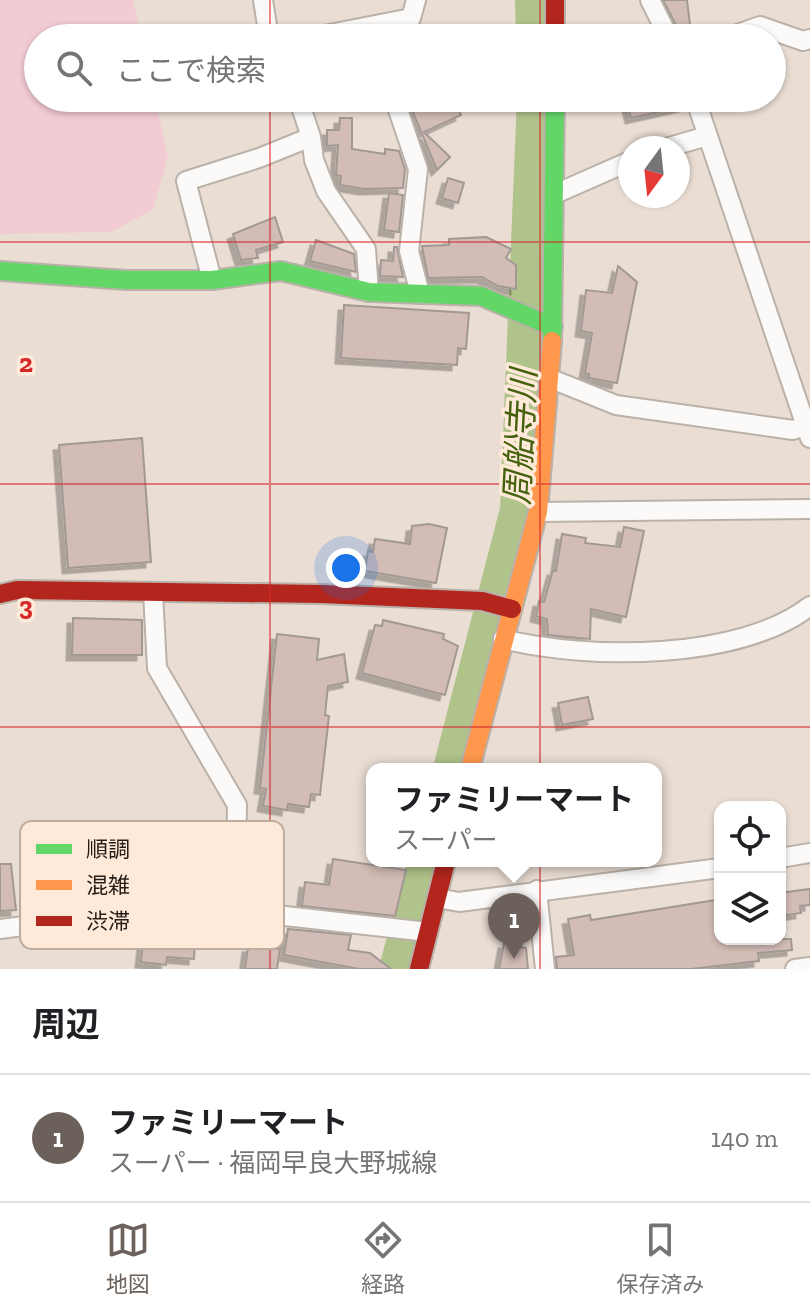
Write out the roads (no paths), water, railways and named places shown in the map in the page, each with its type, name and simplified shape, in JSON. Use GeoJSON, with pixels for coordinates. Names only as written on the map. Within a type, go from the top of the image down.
{"type":"FeatureCollection","features":[{"type":"Feature","properties":{"kind":"street"},"geometry":{"type":"LineString","coordinates":[[263,0],[267,24]]}},
{"type":"Feature","properties":{"kind":"street"},"geometry":{"type":"LineString","coordinates":[[395,24],[411,18],[416,0]]}},
{"type":"Feature","properties":{"kind":"street"},"geometry":{"type":"LineString","coordinates":[[555,0],[555,24]]}},
{"type":"Feature","properties":{"kind":"street"},"geometry":{"type":"LineString","coordinates":[[650,0],[662,24]]}},
{"type":"Feature","properties":{"kind":"street"},"geometry":{"type":"LineString","coordinates":[[786,35],[803,41],[810,39]]}},
{"type":"Feature","properties":{"kind":"street"},"geometry":{"type":"LineString","coordinates":[[303,112],[314,160],[326,191],[366,249],[369,292]]}},
{"type":"Feature","properties":{"kind":"street"},"geometry":{"type":"LineString","coordinates":[[399,112],[418,169],[409,251],[420,294]]}},
{"type":"Feature","properties":{"kind":"street"},"geometry":{"type":"LineString","coordinates":[[472,763],[538,512],[553,327],[555,112]]}},
{"type":"Feature","properties":{"kind":"street"},"geometry":{"type":"LineString","coordinates":[[549,378],[616,405],[808,432],[699,112]]}},
{"type":"Feature","properties":{"kind":"street"},"geometry":{"type":"LineString","coordinates":[[690,141],[707,136]]}},
{"type":"Feature","properties":{"kind":"street"},"geometry":{"type":"LineString","coordinates":[[212,280],[186,181],[259,158],[311,137]]}},
{"type":"Feature","properties":{"kind":"street"},"geometry":{"type":"LineString","coordinates":[[555,194],[618,166]]}},
{"type":"Feature","properties":{"kind":"street"},"geometry":{"type":"LineString","coordinates":[[0,271],[126,280],[212,280],[281,271],[369,292],[481,296],[520,316],[553,327]]}},
{"type":"Feature","properties":{"kind":"street"},"geometry":{"type":"LineString","coordinates":[[538,512],[810,509]]}},
{"type":"Feature","properties":{"kind":"street"},"geometry":{"type":"LineString","coordinates":[[0,594],[17,590],[322,594],[482,601],[512,609]]}},
{"type":"Feature","properties":{"kind":"street"},"geometry":{"type":"LineString","coordinates":[[153,592],[157,668],[237,805],[237,821]]}},
{"type":"Feature","properties":{"kind":"street"},"geometry":{"type":"LineString","coordinates":[[503,639],[562,650],[648,653],[732,639],[779,625],[810,606]]}},
{"type":"Feature","properties":{"kind":"street"},"geometry":{"type":"LineString","coordinates":[[786,857],[810,853]]}},
{"type":"Feature","properties":{"kind":"street"},"geometry":{"type":"LineString","coordinates":[[419,969],[445,867]]}},
{"type":"Feature","properties":{"kind":"street"},"geometry":{"type":"LineString","coordinates":[[437,898],[459,902],[714,869]]}},
{"type":"Feature","properties":{"kind":"street"},"geometry":{"type":"LineString","coordinates":[[537,890],[545,969]]}},
{"type":"Feature","properties":{"kind":"street"},"geometry":{"type":"LineString","coordinates":[[284,916],[428,932]]}},
{"type":"Feature","properties":{"kind":"street"},"geometry":{"type":"LineString","coordinates":[[0,929],[20,926]]}},
{"type":"Feature","properties":{"kind":"street"},"geometry":{"type":"LineString","coordinates":[[795,969],[810,967]]}},
{"type":"Feature","properties":{"kind":"waterway","name":"周船寺川"},"geometry":{"type":"LineString","coordinates":[[533,0],[534,24]]}},
{"type":"Feature","properties":{"kind":"waterway","name":"周船寺川"},"geometry":{"type":"LineString","coordinates":[[453,763],[518,510],[534,112]]}},
{"type":"Feature","properties":{"kind":"waterway","name":"周船寺川"},"geometry":{"type":"LineString","coordinates":[[397,969],[424,867]]}},
{"type":"Feature","properties":{"kind":"place","name":"ファミリーマート"},"geometry":{"type":"Point","coordinates":[514,959]}}]}
